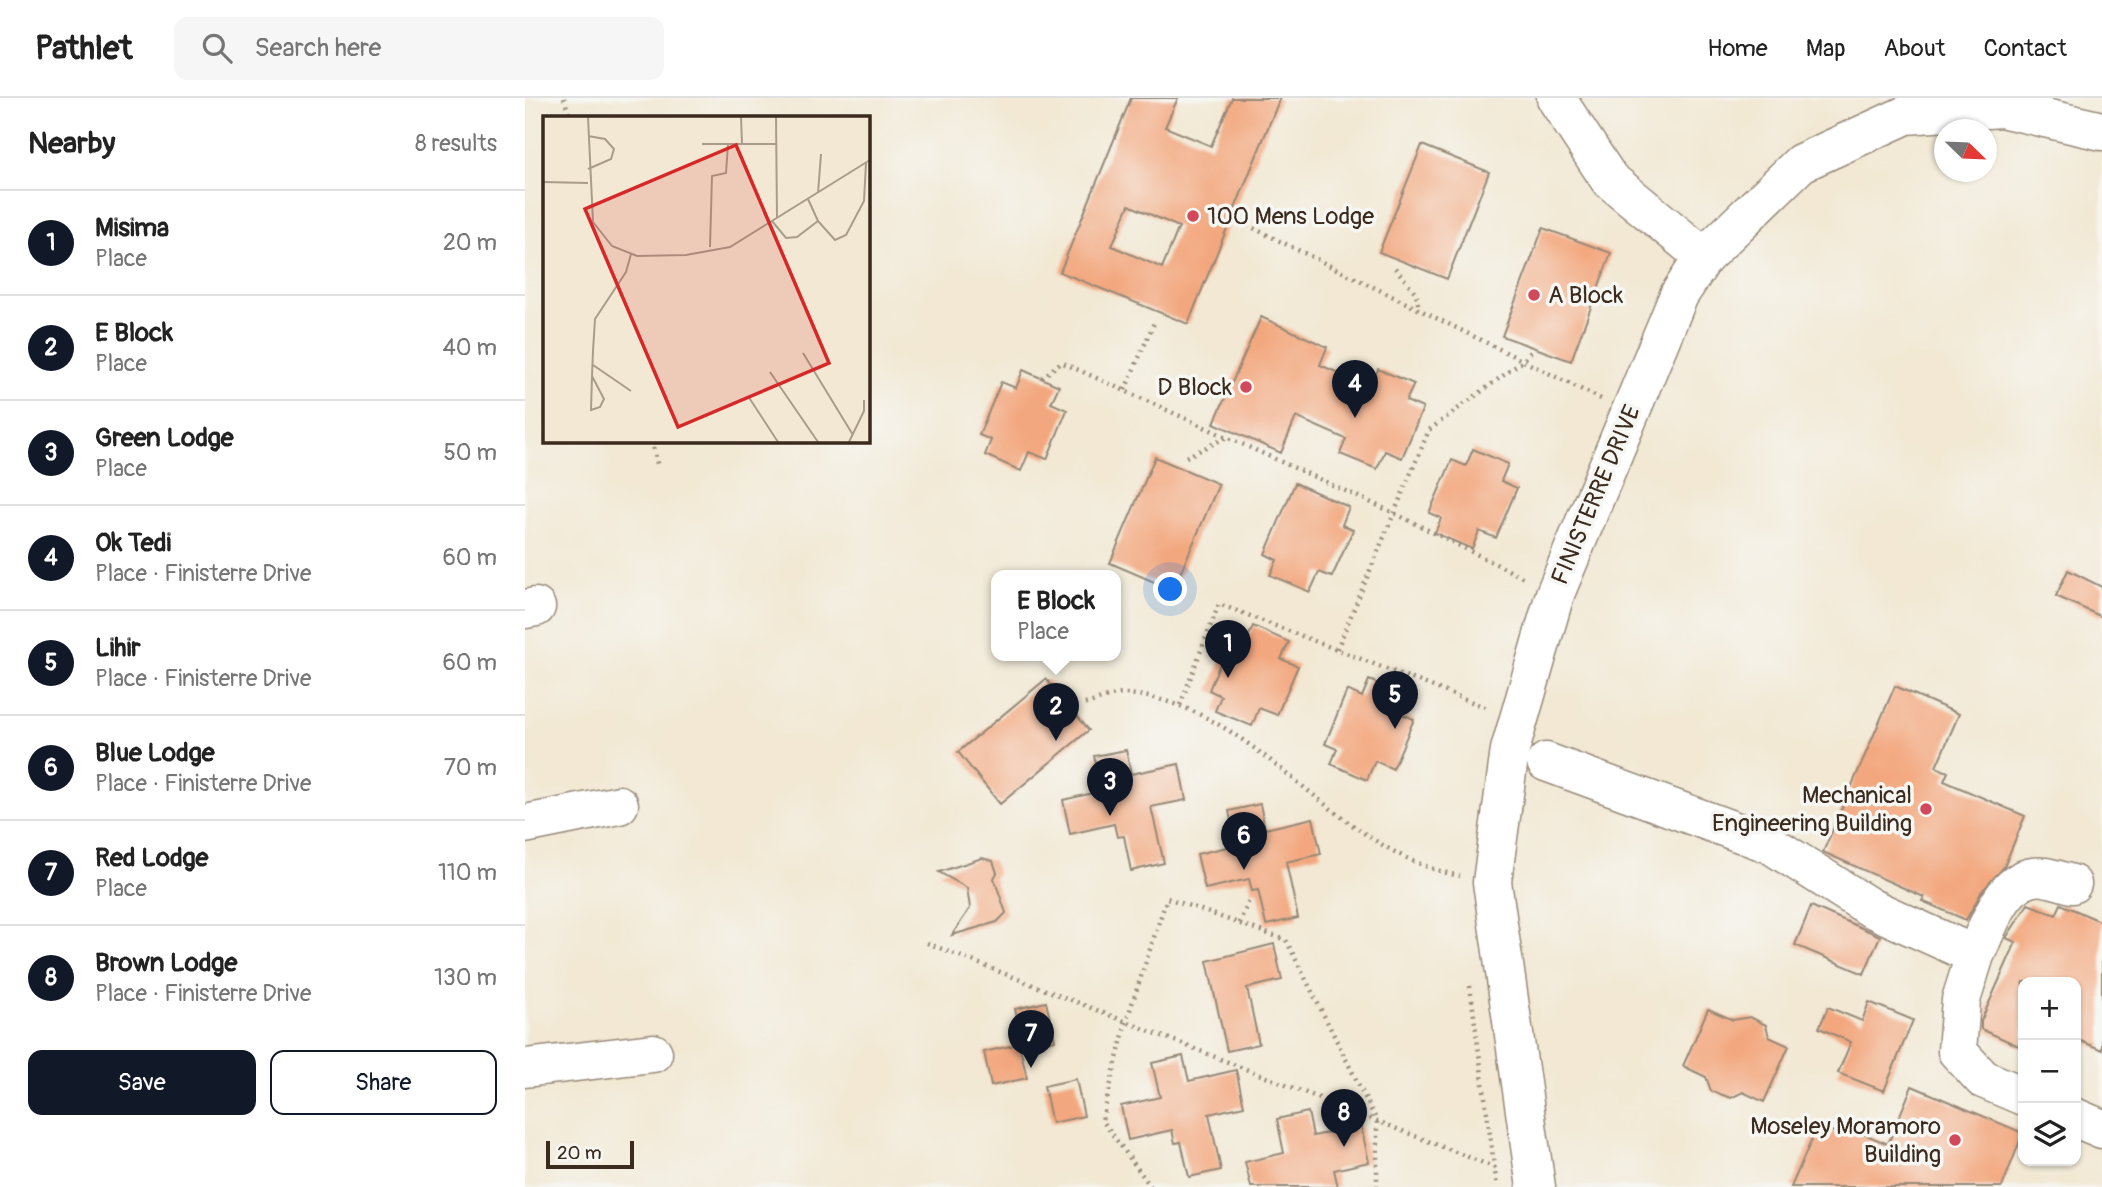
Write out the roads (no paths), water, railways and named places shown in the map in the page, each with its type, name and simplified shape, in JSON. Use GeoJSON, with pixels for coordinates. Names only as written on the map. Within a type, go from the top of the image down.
{"type":"FeatureCollection","features":[{"type":"Feature","properties":{"kind":"street"},"geometry":{"type":"LineString","coordinates":[[1556,98],[1609,179],[1704,257]]}},
{"type":"Feature","properties":{"kind":"street","name":"FINISTERRE DRIVE"},"geometry":{"type":"LineString","coordinates":[[1536,1185],[1492,882],[1517,720],[1555,594],[1679,295],[1704,257],[1801,163],[1906,115],[2001,108],[2102,131]]}},
{"type":"Feature","properties":{"kind":"street"},"geometry":{"type":"LineString","coordinates":[[1546,762],[1770,844],[1871,908],[1975,955]]}},
{"type":"Feature","properties":{"kind":"street"},"geometry":{"type":"LineString","coordinates":[[525,824],[619,804]]}},
{"type":"Feature","properties":{"kind":"street"},"geometry":{"type":"LineString","coordinates":[[2018,1094],[1983,1079],[1957,1051],[1959,1000],[1975,955],[2003,898],[2018,883],[2042,876],[2072,884]]}},
{"type":"Feature","properties":{"kind":"street"},"geometry":{"type":"LineString","coordinates":[[525,1068],[653,1053]]}},
{"type":"Feature","properties":{"kind":"street"},"geometry":{"type":"LineString","coordinates":[[2081,1120],[2102,1128]]}},
{"type":"Feature","properties":{"kind":"place","name":"100 Mens Lodge"},"geometry":{"type":"Point","coordinates":[1193,216]}},
{"type":"Feature","properties":{"kind":"place","name":"A Block"},"geometry":{"type":"Point","coordinates":[1534,295]}},
{"type":"Feature","properties":{"kind":"place","name":"D Block"},"geometry":{"type":"Point","coordinates":[1246,387]}},
{"type":"Feature","properties":{"kind":"place","name":"Ok Tedi"},"geometry":{"type":"Point","coordinates":[1355,418]}},
{"type":"Feature","properties":{"kind":"place","name":"Misima"},"geometry":{"type":"Point","coordinates":[1228,678]}},
{"type":"Feature","properties":{"kind":"place","name":"Lihir"},"geometry":{"type":"Point","coordinates":[1395,729]}},
{"type":"Feature","properties":{"kind":"place","name":"E Block"},"geometry":{"type":"Point","coordinates":[1056,741]}},
{"type":"Feature","properties":{"kind":"place","name":"Mechanical Engineering Building"},"geometry":{"type":"Point","coordinates":[1926,809]}},
{"type":"Feature","properties":{"kind":"place","name":"Green Lodge"},"geometry":{"type":"Point","coordinates":[1110,816]}},
{"type":"Feature","properties":{"kind":"place","name":"Blue Lodge"},"geometry":{"type":"Point","coordinates":[1244,870]}},
{"type":"Feature","properties":{"kind":"place","name":"Red Lodge"},"geometry":{"type":"Point","coordinates":[1031,1068]}},
{"type":"Feature","properties":{"kind":"place","name":"Moseley Moramoro Building"},"geometry":{"type":"Point","coordinates":[1955,1140]}},
{"type":"Feature","properties":{"kind":"place","name":"Brown Lodge"},"geometry":{"type":"Point","coordinates":[1344,1147]}}]}
